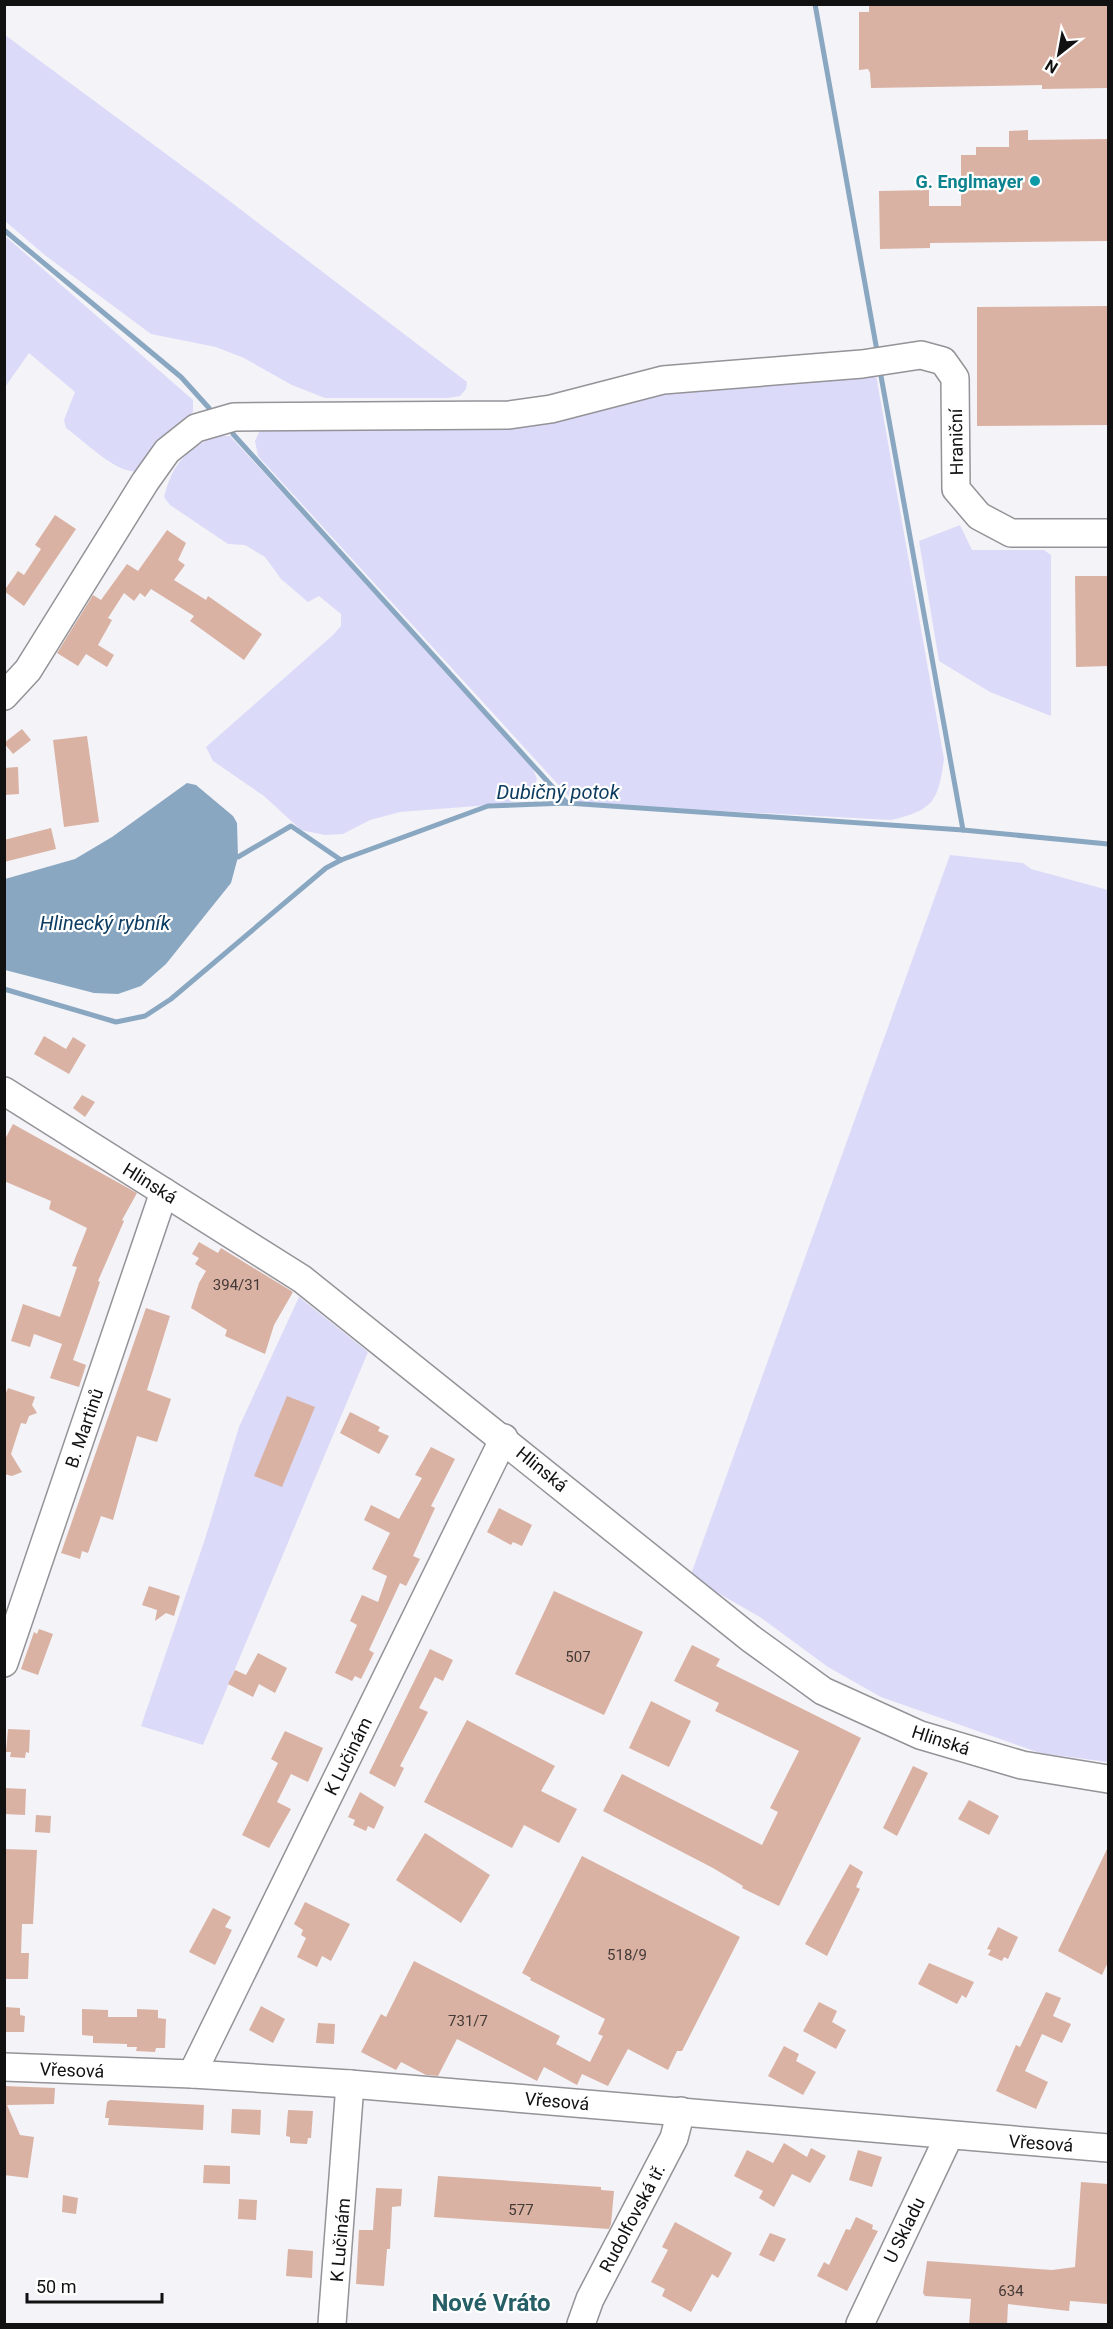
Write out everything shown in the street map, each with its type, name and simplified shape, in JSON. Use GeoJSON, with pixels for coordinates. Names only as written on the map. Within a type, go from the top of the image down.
{"type":"FeatureCollection","features":[{"type":"Feature","properties":{"kind":"street","name":"Hraniční"},"geometry":{"type":"LineString","coordinates":[[4,696],[28,670],[150,474],[167,451],[196,428],[234,417],[509,415],[551,409],[663,380],[862,364],[921,355],[943,361],[955,378],[956,489],[979,516],[1011,533],[1108,533]]}},
{"type":"Feature","properties":{"kind":"street","name":"Hlinská"},"geometry":{"type":"LineString","coordinates":[[4,1091],[302,1279],[504,1438],[750,1638],[823,1691],[920,1735],[1022,1765],[1108,1779]]}},
{"type":"Feature","properties":{"kind":"street","name":"B. Martinů"},"geometry":{"type":"LineString","coordinates":[[4,1663],[164,1192]]}},
{"type":"Feature","properties":{"kind":"street","name":"K Lučinám"},"geometry":{"type":"LineString","coordinates":[[192,2074],[504,1438]]}},
{"type":"Feature","properties":{"kind":"street","name":"Vřesová"},"geometry":{"type":"LineString","coordinates":[[4,2067],[192,2074],[350,2084],[1108,2148]]}},
{"type":"Feature","properties":{"kind":"street","name":"K Lučinám"},"geometry":{"type":"LineString","coordinates":[[332,2325],[350,2084]]}},
{"type":"Feature","properties":{"kind":"street","name":"Rudolfovská tř."},"geometry":{"type":"LineString","coordinates":[[581,2325],[590,2299],[674,2138],[681,2111]]}},
{"type":"Feature","properties":{"kind":"street","name":"U Skladu"},"geometry":{"type":"LineString","coordinates":[[860,2325],[949,2136]]}},
{"type":"Feature","properties":{"kind":"shaded area"},"geometry":{"type":"Polygon","coordinates":[[[5,35],[223,196],[467,382],[466,389],[460,396],[447,398],[325,398],[292,385],[244,358],[216,347],[151,334],[46,256],[5,221],[5,35]]]}},
{"type":"Feature","properties":{"kind":"shaded area"},"geometry":{"type":"Polygon","coordinates":[[[5,236],[193,400],[193,412],[154,443],[138,471],[130,471],[111,463],[66,428],[64,420],[75,392],[29,353],[5,387],[5,236]]]}},
{"type":"Feature","properties":{"kind":"shaded area"},"geometry":{"type":"Polygon","coordinates":[[[876,375],[944,759],[939,785],[931,802],[917,812],[891,820],[575,803],[258,456],[255,441],[261,428],[876,375]]]}},
{"type":"Feature","properties":{"kind":"shaded area"},"geometry":{"type":"Polygon","coordinates":[[[214,436],[230,436],[530,762],[537,779],[533,789],[520,800],[502,804],[400,812],[370,820],[343,834],[325,835],[301,830],[264,796],[213,761],[206,747],[341,626],[341,614],[319,596],[308,602],[281,579],[265,557],[245,545],[228,544],[170,505],[164,497],[171,476],[181,460],[214,436]]]}},
{"type":"Feature","properties":{"kind":"shaded area"},"geometry":{"type":"Polygon","coordinates":[[[960,525],[972,550],[1044,550],[1051,555],[1051,716],[990,692],[939,661],[919,541],[960,525]]]}},
{"type":"Feature","properties":{"kind":"shaded area"},"geometry":{"type":"Polygon","coordinates":[[[950,855],[1023,863],[1031,869],[1108,890],[1108,1762],[1040,1753],[881,1697],[828,1667],[760,1617],[690,1577],[950,855]]]}},
{"type":"Feature","properties":{"kind":"shaded area"},"geometry":{"type":"Polygon","coordinates":[[[299,1297],[368,1352],[203,1745],[141,1726],[205,1539],[239,1427],[299,1297]]]}},
{"type":"Feature","properties":{"kind":"water","name":"Hlinecký rybník"},"geometry":{"type":"Polygon","coordinates":[[[187,783],[196,785],[233,816],[237,823],[238,857],[231,883],[166,964],[141,986],[118,994],[94,993],[5,970],[5,879],[75,859],[112,837],[187,783]]]}},
{"type":"Feature","properties":{"kind":"building"},"geometry":{"type":"Polygon","coordinates":[[[869,4],[1108,4],[1108,88],[1042,89],[1042,85],[871,88],[868,69],[859,70],[859,12],[869,12],[869,4]]]}},
{"type":"Feature","properties":{"kind":"building","name":"G. Englmayer"},"geometry":{"type":"Polygon","coordinates":[[[1028,130],[1028,140],[1108,139],[1108,241],[930,243],[930,248],[880,249],[879,191],[929,190],[929,206],[961,206],[961,155],[976,155],[976,147],[1009,147],[1009,131],[1028,130]]]}},
{"type":"Feature","properties":{"kind":"building"},"geometry":{"type":"Polygon","coordinates":[[[1108,306],[1108,425],[977,426],[977,307],[1108,306]]]}},
{"type":"Feature","properties":{"kind":"building"},"geometry":{"type":"Polygon","coordinates":[[[55,515],[76,529],[24,606],[4,591],[18,571],[24,575],[41,549],[35,545],[55,515]]]}},
{"type":"Feature","properties":{"kind":"building"},"geometry":{"type":"Polygon","coordinates":[[[167,530],[186,543],[178,560],[185,565],[174,580],[206,600],[208,596],[262,634],[244,660],[190,621],[194,616],[151,589],[145,597],[140,593],[134,601],[124,593],[108,618],[112,620],[98,645],[114,655],[107,667],[86,654],[78,666],[57,653],[93,595],[101,600],[127,564],[138,571],[167,530]]]}},
{"type":"Feature","properties":{"kind":"building"},"geometry":{"type":"Polygon","coordinates":[[[1075,576],[1108,576],[1108,666],[1076,667],[1075,576]]]}},
{"type":"Feature","properties":{"kind":"building"},"geometry":{"type":"Polygon","coordinates":[[[22,729],[31,740],[13,754],[4,743],[22,729]]]}},
{"type":"Feature","properties":{"kind":"building"},"geometry":{"type":"Polygon","coordinates":[[[87,736],[99,822],[64,827],[53,740],[87,736]]]}},
{"type":"Feature","properties":{"kind":"building"},"geometry":{"type":"Polygon","coordinates":[[[18,767],[19,794],[4,795],[4,768],[18,767]]]}},
{"type":"Feature","properties":{"kind":"building"},"geometry":{"type":"Polygon","coordinates":[[[51,828],[56,849],[4,862],[4,840],[51,828]]]}},
{"type":"Feature","properties":{"kind":"building"},"geometry":{"type":"Polygon","coordinates":[[[44,1036],[66,1049],[73,1037],[86,1045],[69,1074],[34,1054],[44,1036]]]}},
{"type":"Feature","properties":{"kind":"building"},"geometry":{"type":"Polygon","coordinates":[[[82,1095],[95,1102],[85,1117],[73,1108],[82,1095]]]}},
{"type":"Feature","properties":{"kind":"building"},"geometry":{"type":"Polygon","coordinates":[[[13,1124],[137,1193],[122,1220],[124,1221],[98,1281],[100,1282],[73,1360],[86,1365],[79,1387],[50,1378],[62,1344],[34,1334],[30,1347],[11,1341],[23,1304],[60,1317],[77,1267],[72,1266],[87,1228],[49,1209],[51,1201],[4,1181],[4,1141],[13,1124]]]}},
{"type":"Feature","properties":{"kind":"building"},"geometry":{"type":"Polygon","coordinates":[[[199,1242],[218,1253],[221,1248],[293,1292],[274,1325],[265,1354],[225,1336],[227,1330],[191,1308],[199,1283],[206,1271],[195,1264],[199,1258],[192,1254],[199,1242]]]}},
{"type":"Feature","properties":{"kind":"building"},"geometry":{"type":"Polygon","coordinates":[[[146,1308],[170,1316],[147,1390],[171,1399],[157,1442],[137,1436],[113,1520],[101,1516],[88,1553],[82,1551],[80,1559],[61,1553],[146,1308]]]}},
{"type":"Feature","properties":{"kind":"building"},"geometry":{"type":"Polygon","coordinates":[[[8,1388],[35,1397],[32,1405],[37,1413],[29,1416],[26,1424],[21,1423],[11,1454],[22,1472],[12,1476],[4,1474],[4,1397],[8,1388]]]}},
{"type":"Feature","properties":{"kind":"building"},"geometry":{"type":"Polygon","coordinates":[[[287,1396],[315,1407],[282,1487],[254,1476],[287,1396]]]}},
{"type":"Feature","properties":{"kind":"building"},"geometry":{"type":"Polygon","coordinates":[[[350,1412],[380,1427],[378,1431],[389,1436],[379,1454],[340,1433],[350,1412]]]}},
{"type":"Feature","properties":{"kind":"building"},"geometry":{"type":"Polygon","coordinates":[[[431,1447],[455,1459],[431,1506],[435,1508],[413,1556],[420,1559],[406,1586],[400,1583],[369,1650],[374,1653],[361,1679],[355,1676],[352,1681],[335,1673],[357,1625],[350,1621],[362,1595],[378,1602],[387,1576],[372,1569],[390,1533],[364,1520],[371,1505],[399,1519],[422,1478],[415,1475],[431,1447]]]}},
{"type":"Feature","properties":{"kind":"building"},"geometry":{"type":"Polygon","coordinates":[[[499,1508],[532,1525],[522,1546],[513,1542],[511,1545],[487,1532],[499,1508]]]}},
{"type":"Feature","properties":{"kind":"building"},"geometry":{"type":"Polygon","coordinates":[[[149,1586],[180,1596],[174,1616],[166,1613],[155,1621],[157,1610],[142,1605],[149,1586]]]}},
{"type":"Feature","properties":{"kind":"building"},"geometry":{"type":"Polygon","coordinates":[[[554,1591],[643,1632],[604,1715],[515,1674],[554,1591]]]}},
{"type":"Feature","properties":{"kind":"building"},"geometry":{"type":"Polygon","coordinates":[[[39,1629],[53,1634],[38,1675],[21,1669],[34,1632],[37,1634],[39,1629]]]}},
{"type":"Feature","properties":{"kind":"building"},"geometry":{"type":"Polygon","coordinates":[[[692,1645],[720,1659],[716,1666],[861,1738],[779,1906],[742,1888],[743,1886],[713,1868],[603,1811],[622,1774],[762,1845],[778,1812],[770,1808],[799,1751],[715,1711],[719,1703],[674,1681],[692,1645]]]}},
{"type":"Feature","properties":{"kind":"building"},"geometry":{"type":"Polygon","coordinates":[[[430,1649],[453,1660],[443,1681],[435,1677],[419,1708],[428,1712],[400,1766],[404,1768],[395,1787],[369,1773],[430,1649]]]}},
{"type":"Feature","properties":{"kind":"building"},"geometry":{"type":"Polygon","coordinates":[[[258,1653],[287,1668],[275,1693],[259,1684],[253,1697],[228,1684],[235,1670],[246,1675],[258,1653]]]}},
{"type":"Feature","properties":{"kind":"building"},"geometry":{"type":"Polygon","coordinates":[[[651,1701],[691,1721],[669,1767],[629,1748],[651,1701]]]}},
{"type":"Feature","properties":{"kind":"building"},"geometry":{"type":"Polygon","coordinates":[[[467,1720],[555,1766],[541,1791],[577,1809],[559,1843],[524,1825],[512,1848],[424,1802],[467,1720]]]}},
{"type":"Feature","properties":{"kind":"building"},"geometry":{"type":"Polygon","coordinates":[[[8,1729],[30,1730],[29,1753],[26,1752],[25,1758],[10,1757],[11,1752],[6,1752],[8,1729]]]}},
{"type":"Feature","properties":{"kind":"building"},"geometry":{"type":"Polygon","coordinates":[[[285,1731],[323,1748],[308,1782],[291,1774],[277,1802],[291,1809],[269,1848],[242,1835],[278,1763],[271,1759],[285,1731]]]}},
{"type":"Feature","properties":{"kind":"building"},"geometry":{"type":"Polygon","coordinates":[[[913,1766],[928,1773],[897,1836],[883,1828],[913,1766]]]}},
{"type":"Feature","properties":{"kind":"building"},"geometry":{"type":"Polygon","coordinates":[[[4,1788],[26,1789],[25,1815],[4,1814],[4,1788]]]}},
{"type":"Feature","properties":{"kind":"building"},"geometry":{"type":"Polygon","coordinates":[[[360,1792],[384,1807],[374,1829],[368,1826],[366,1831],[353,1825],[355,1820],[348,1817],[360,1792]]]}},
{"type":"Feature","properties":{"kind":"building"},"geometry":{"type":"Polygon","coordinates":[[[969,1800],[999,1816],[989,1835],[958,1819],[969,1800]]]}},
{"type":"Feature","properties":{"kind":"building"},"geometry":{"type":"Polygon","coordinates":[[[36,1815],[51,1816],[50,1833],[35,1832],[36,1815]]]}},
{"type":"Feature","properties":{"kind":"building"},"geometry":{"type":"Polygon","coordinates":[[[425,1833],[490,1875],[461,1923],[396,1880],[425,1833]]]}},
{"type":"Feature","properties":{"kind":"building"},"geometry":{"type":"Polygon","coordinates":[[[1108,1847],[1108,1962],[1102,1975],[1058,1951],[1108,1847]]]}},
{"type":"Feature","properties":{"kind":"building"},"geometry":{"type":"Polygon","coordinates":[[[4,1849],[37,1850],[33,1924],[22,1924],[21,1953],[29,1953],[28,1979],[4,1979],[4,1849]]]}},
{"type":"Feature","properties":{"kind":"building"},"geometry":{"type":"Polygon","coordinates":[[[582,1856],[740,1937],[682,2051],[677,2051],[668,2070],[628,2049],[608,2086],[582,2074],[577,2085],[544,2067],[537,2081],[457,2039],[438,2076],[426,2075],[401,2062],[396,2070],[361,2052],[381,2014],[386,2017],[414,1961],[560,2036],[556,2044],[590,2062],[603,2036],[598,2034],[605,2019],[530,1980],[531,1978],[522,1973],[582,1856]]]}},
{"type":"Feature","properties":{"kind":"building"},"geometry":{"type":"Polygon","coordinates":[[[850,1864],[863,1872],[856,1887],[860,1889],[827,1956],[805,1944],[850,1864]]]}},
{"type":"Feature","properties":{"kind":"building"},"geometry":{"type":"Polygon","coordinates":[[[305,1902],[350,1924],[331,1961],[322,1956],[317,1967],[297,1957],[306,1938],[301,1935],[303,1930],[294,1924],[305,1902]]]}},
{"type":"Feature","properties":{"kind":"building"},"geometry":{"type":"Polygon","coordinates":[[[213,1908],[231,1917],[225,1927],[232,1930],[215,1965],[189,1952],[213,1908]]]}},
{"type":"Feature","properties":{"kind":"building"},"geometry":{"type":"Polygon","coordinates":[[[998,1927],[1018,1937],[1008,1959],[1004,1957],[1002,1961],[988,1955],[991,1950],[987,1949],[998,1927]]]}},
{"type":"Feature","properties":{"kind":"building"},"geometry":{"type":"Polygon","coordinates":[[[929,1963],[974,1982],[966,1998],[962,1995],[957,2004],[918,1984],[929,1963]]]}},
{"type":"Feature","properties":{"kind":"building"},"geometry":{"type":"Polygon","coordinates":[[[1046,1992],[1061,1998],[1053,2016],[1071,2024],[1062,2043],[1042,2034],[1025,2071],[1048,2082],[1036,2109],[996,2091],[1016,2045],[1020,2047],[1046,1992]]]}},
{"type":"Feature","properties":{"kind":"building"},"geometry":{"type":"Polygon","coordinates":[[[819,2002],[837,2011],[832,2022],[846,2030],[836,2049],[803,2031],[819,2002]]]}},
{"type":"Feature","properties":{"kind":"building"},"geometry":{"type":"Polygon","coordinates":[[[261,2006],[285,2019],[273,2043],[249,2030],[261,2006]]]}},
{"type":"Feature","properties":{"kind":"building"},"geometry":{"type":"Polygon","coordinates":[[[4,2007],[20,2008],[20,2015],[25,2016],[24,2032],[4,2032],[4,2007]]]}},
{"type":"Feature","properties":{"kind":"building"},"geometry":{"type":"Polygon","coordinates":[[[82,2009],[108,2010],[108,2017],[137,2017],[137,2009],[158,2010],[158,2018],[166,2019],[165,2048],[156,2048],[155,2052],[136,2051],[137,2047],[127,2047],[127,2044],[93,2043],[93,2036],[82,2035],[82,2009]]]}},
{"type":"Feature","properties":{"kind":"building"},"geometry":{"type":"Polygon","coordinates":[[[318,2023],[335,2024],[334,2044],[316,2043],[318,2023]]]}},
{"type":"Feature","properties":{"kind":"building"},"geometry":{"type":"Polygon","coordinates":[[[784,2046],[799,2054],[796,2061],[816,2072],[803,2095],[768,2076],[784,2046]]]}},
{"type":"Feature","properties":{"kind":"building"},"geometry":{"type":"Polygon","coordinates":[[[4,2086],[55,2088],[54,2104],[7,2105],[20,2135],[34,2137],[28,2178],[4,2175],[4,2086]]]}},
{"type":"Feature","properties":{"kind":"building"},"geometry":{"type":"Polygon","coordinates":[[[110,2100],[204,2105],[203,2130],[108,2125],[109,2118],[105,2118],[107,2102],[110,2100]]]}},
{"type":"Feature","properties":{"kind":"building"},"geometry":{"type":"Polygon","coordinates":[[[232,2109],[261,2110],[260,2135],[231,2133],[232,2109]]]}},
{"type":"Feature","properties":{"kind":"building"},"geometry":{"type":"Polygon","coordinates":[[[288,2110],[313,2111],[311,2138],[308,2138],[307,2144],[290,2143],[290,2137],[286,2136],[288,2110]]]}},
{"type":"Feature","properties":{"kind":"building"},"geometry":{"type":"Polygon","coordinates":[[[784,2143],[807,2157],[811,2148],[826,2156],[810,2183],[792,2174],[774,2207],[759,2198],[763,2191],[734,2176],[747,2150],[773,2163],[784,2143]]]}},
{"type":"Feature","properties":{"kind":"building"},"geometry":{"type":"Polygon","coordinates":[[[858,2150],[882,2157],[872,2187],[849,2180],[858,2150]]]}},
{"type":"Feature","properties":{"kind":"building"},"geometry":{"type":"Polygon","coordinates":[[[204,2165],[230,2166],[230,2184],[203,2183],[204,2165]]]}},
{"type":"Feature","properties":{"kind":"building"},"geometry":{"type":"Polygon","coordinates":[[[438,2176],[601,2187],[601,2190],[614,2191],[611,2224],[609,2229],[434,2217],[438,2176]]]}},
{"type":"Feature","properties":{"kind":"building"},"geometry":{"type":"Polygon","coordinates":[[[1081,2182],[1108,2184],[1107,2304],[1070,2301],[1069,2311],[1008,2304],[1007,2325],[969,2325],[971,2299],[925,2296],[923,2293],[927,2261],[1052,2270],[1075,2267],[1081,2182]]]}},
{"type":"Feature","properties":{"kind":"building"},"geometry":{"type":"Polygon","coordinates":[[[376,2188],[402,2189],[401,2206],[392,2207],[390,2249],[387,2249],[384,2286],[356,2284],[359,2230],[373,2230],[376,2188]]]}},
{"type":"Feature","properties":{"kind":"building"},"geometry":{"type":"Polygon","coordinates":[[[63,2195],[78,2198],[76,2214],[62,2212],[63,2195]]]}},
{"type":"Feature","properties":{"kind":"building"},"geometry":{"type":"Polygon","coordinates":[[[239,2199],[257,2200],[256,2220],[238,2219],[239,2199]]]}},
{"type":"Feature","properties":{"kind":"building"},"geometry":{"type":"Polygon","coordinates":[[[856,2217],[873,2225],[872,2229],[878,2231],[847,2291],[817,2276],[824,2262],[829,2265],[846,2229],[850,2230],[856,2217]]]}},
{"type":"Feature","properties":{"kind":"building"},"geometry":{"type":"Polygon","coordinates":[[[675,2222],[732,2253],[718,2278],[712,2274],[691,2312],[662,2296],[665,2289],[651,2282],[668,2250],[662,2247],[675,2222]]]}},
{"type":"Feature","properties":{"kind":"building"},"geometry":{"type":"Polygon","coordinates":[[[770,2233],[786,2239],[774,2262],[759,2255],[770,2233]]]}},
{"type":"Feature","properties":{"kind":"building"},"geometry":{"type":"Polygon","coordinates":[[[288,2249],[313,2251],[312,2278],[286,2276],[288,2249]]]}},
{"type":"Feature","properties":{"kind":"waterway"},"geometry":{"type":"LineString","coordinates":[[815,4],[877,351]]}},
{"type":"Feature","properties":{"kind":"waterway"},"geometry":{"type":"LineString","coordinates":[[4,230],[181,377],[209,408]]}},
{"type":"Feature","properties":{"kind":"waterway"},"geometry":{"type":"LineString","coordinates":[[881,376],[963,830]]}},
{"type":"Feature","properties":{"kind":"waterway"},"geometry":{"type":"LineString","coordinates":[[233,434],[567,803]]}},
{"type":"Feature","properties":{"kind":"waterway","name":"Dubičný potok"},"geometry":{"type":"LineString","coordinates":[[4,989],[116,1022],[145,1016],[171,999],[326,868],[341,860],[488,806],[567,803],[963,830],[1108,844]]}},
{"type":"Feature","properties":{"kind":"waterway"},"geometry":{"type":"LineString","coordinates":[[238,857],[291,826],[341,860]]}},
{"type":"Feature","properties":{"kind":"place","name":"G. Englmayer"},"geometry":{"type":"Point","coordinates":[1035,181]}},
{"type":"Feature","properties":{"kind":"district","name":"Nové Vráto"},"geometry":{"type":"Point","coordinates":[491,2303]}}]}
